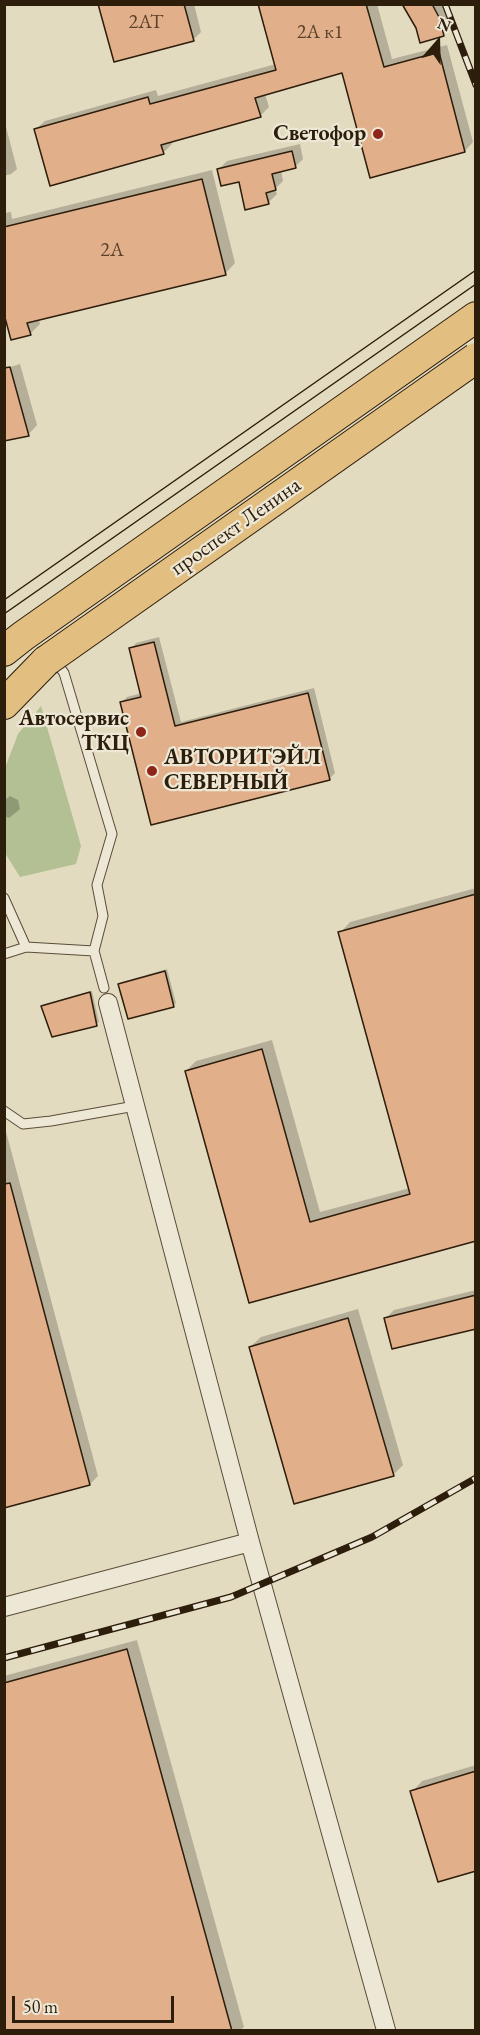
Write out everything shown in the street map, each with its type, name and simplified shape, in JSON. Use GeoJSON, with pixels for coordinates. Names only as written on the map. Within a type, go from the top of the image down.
{"type":"FeatureCollection","features":[{"type":"Feature","properties":{"kind":"main road","name":"проспект Ленина"},"geometry":{"type":"LineString","coordinates":[[14,643],[476,317]]}},
{"type":"Feature","properties":{"kind":"main road","name":"проспект Ленина"},"geometry":{"type":"LineString","coordinates":[[4,704],[49,659],[476,358]]}},
{"type":"Feature","properties":{"kind":"street"},"geometry":{"type":"LineString","coordinates":[[106,995],[250,1542],[386,2031]]}},
{"type":"Feature","properties":{"kind":"street"},"geometry":{"type":"LineString","coordinates":[[4,1607],[250,1542]]}},
{"type":"Feature","properties":{"kind":"lane"},"geometry":{"type":"LineString","coordinates":[[49,659],[63,673],[112,834],[97,885],[103,916],[94,951],[106,995]]}},
{"type":"Feature","properties":{"kind":"lane"},"geometry":{"type":"LineString","coordinates":[[4,898],[26,947]]}},
{"type":"Feature","properties":{"kind":"lane"},"geometry":{"type":"LineString","coordinates":[[4,954],[26,947],[94,951]]}},
{"type":"Feature","properties":{"kind":"lane"},"geometry":{"type":"LineString","coordinates":[[4,1111],[23,1124],[135,1106]]}},
{"type":"Feature","properties":{"kind":"green space"},"geometry":{"type":"Polygon","coordinates":[[[41,706],[81,846],[76,864],[20,877],[5,853],[5,768],[18,734],[41,706]]]}},
{"type":"Feature","properties":{"kind":"building"},"geometry":{"type":"Polygon","coordinates":[[[98,4],[184,4],[194,41],[114,62],[98,4]]]}},
{"type":"Feature","properties":{"kind":"building"},"geometry":{"type":"Polygon","coordinates":[[[258,4],[366,4],[384,67],[439,52],[465,152],[370,178],[342,73],[255,98],[261,117],[161,145],[164,154],[50,186],[34,129],[148,97],[150,104],[276,70],[258,4]]]}},
{"type":"Feature","properties":{"kind":"building"},"geometry":{"type":"Polygon","coordinates":[[[402,4],[432,4],[440,19],[444,36],[420,43],[416,28],[402,4]]]}},
{"type":"Feature","properties":{"kind":"building"},"geometry":{"type":"Polygon","coordinates":[[[292,151],[296,168],[272,174],[276,190],[266,193],[269,204],[245,210],[239,182],[221,186],[217,169],[292,151]]]}},
{"type":"Feature","properties":{"kind":"building"},"geometry":{"type":"Polygon","coordinates":[[[202,179],[226,275],[27,323],[31,335],[11,340],[4,314],[4,227],[202,179]]]}},
{"type":"Feature","properties":{"kind":"building"},"geometry":{"type":"Polygon","coordinates":[[[10,367],[29,436],[4,441],[4,368],[10,367]]]}},
{"type":"Feature","properties":{"kind":"building"},"geometry":{"type":"Polygon","coordinates":[[[154,642],[175,726],[308,693],[330,780],[151,825],[120,702],[141,697],[129,648],[154,642]]]}},
{"type":"Feature","properties":{"kind":"building"},"geometry":{"type":"Polygon","coordinates":[[[476,894],[476,1241],[249,1303],[185,1071],[262,1049],[310,1222],[410,1194],[338,932],[476,894]]]}},
{"type":"Feature","properties":{"kind":"building"},"geometry":{"type":"Polygon","coordinates":[[[165,971],[174,1007],[128,1019],[118,984],[165,971]]]}},
{"type":"Feature","properties":{"kind":"building"},"geometry":{"type":"Polygon","coordinates":[[[90,992],[97,1026],[52,1037],[41,1006],[90,992]]]}},
{"type":"Feature","properties":{"kind":"building"},"geometry":{"type":"Polygon","coordinates":[[[10,1183],[90,1485],[4,1508],[4,1184],[10,1183]]]}},
{"type":"Feature","properties":{"kind":"building"},"geometry":{"type":"Polygon","coordinates":[[[476,1295],[476,1329],[392,1349],[384,1318],[476,1295]]]}},
{"type":"Feature","properties":{"kind":"building"},"geometry":{"type":"Polygon","coordinates":[[[348,1318],[394,1476],[294,1504],[249,1347],[348,1318]]]}},
{"type":"Feature","properties":{"kind":"building"},"geometry":{"type":"Polygon","coordinates":[[[127,1649],[232,2031],[4,2031],[4,1683],[127,1649]]]}},
{"type":"Feature","properties":{"kind":"building"},"geometry":{"type":"Polygon","coordinates":[[[476,1771],[476,1871],[438,1882],[410,1791],[476,1771]]]}},
{"type":"Feature","properties":{"kind":"tram line"},"geometry":{"type":"LineString","coordinates":[[4,600],[476,270]]}},
{"type":"Feature","properties":{"kind":"tram line"},"geometry":{"type":"LineString","coordinates":[[4,614],[476,284]]}},
{"type":"Feature","properties":{"kind":"railway"},"geometry":{"type":"LineString","coordinates":[[445,4],[476,85]]}},
{"type":"Feature","properties":{"kind":"railway"},"geometry":{"type":"LineString","coordinates":[[4,1658],[231,1597],[372,1537],[476,1478]]}},
{"type":"Feature","properties":{"kind":"place","name":"Светофор"},"geometry":{"type":"Point","coordinates":[378,134]}},
{"type":"Feature","properties":{"kind":"place","name":"Автосервис ТКЦ"},"geometry":{"type":"Point","coordinates":[141,732]}},
{"type":"Feature","properties":{"kind":"place","name":"АВТОРИТЭЙЛ СЕВЕРНЫЙ"},"geometry":{"type":"Point","coordinates":[152,771]}}]}
